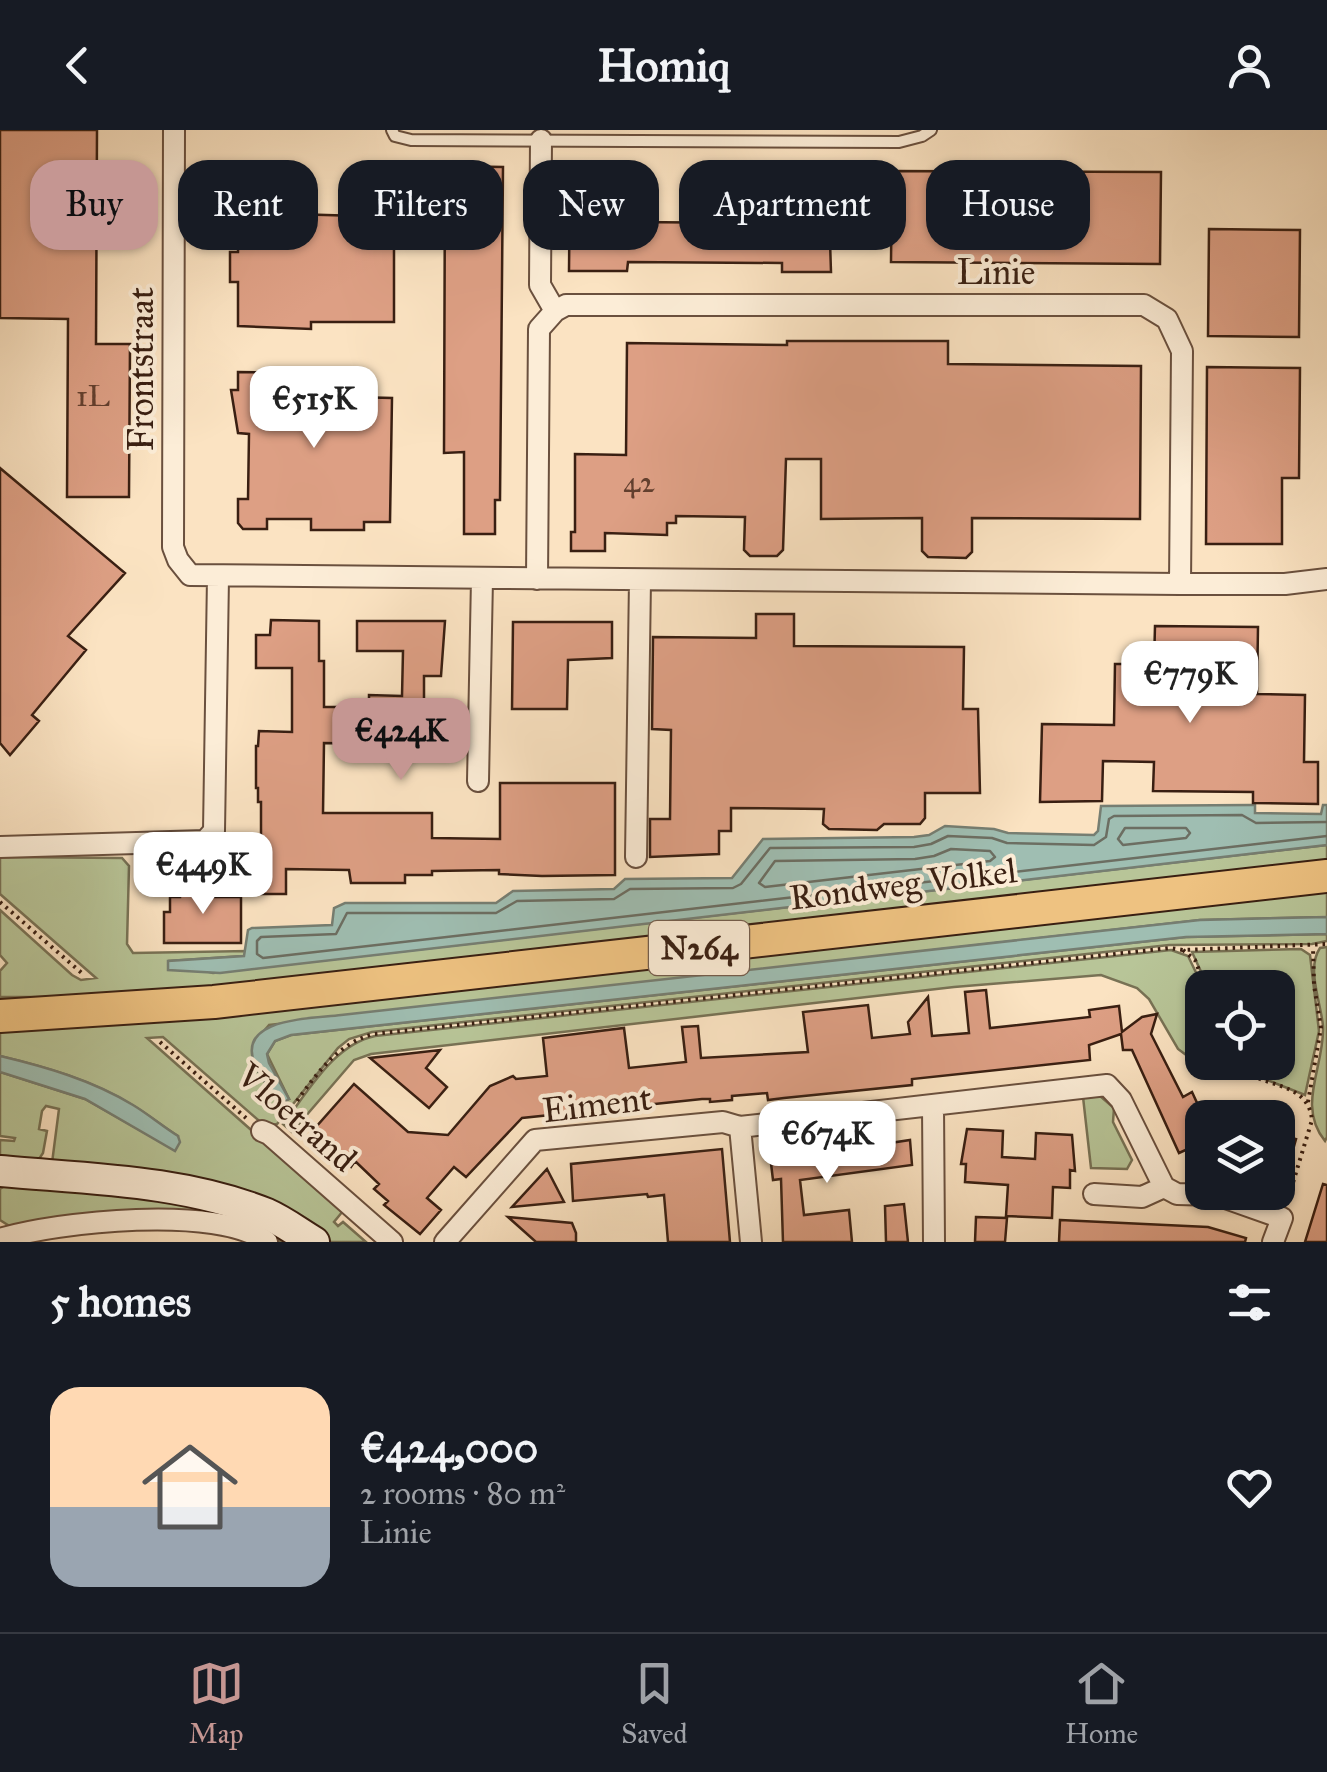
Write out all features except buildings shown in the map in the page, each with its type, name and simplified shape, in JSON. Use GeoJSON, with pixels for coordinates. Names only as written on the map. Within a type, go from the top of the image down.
{"type":"FeatureCollection","features":[{"type":"Feature","properties":{"kind":"main road","name":"Rondweg Volkel"},"geometry":{"type":"LineString","coordinates":[[0,1016],[233,1000],[1327,876]]}},
{"type":"Feature","properties":{"kind":"main road","name":"Rondweg Volkel"},"geometry":{"type":"LineString","coordinates":[[0,1008],[70,1011]]}},
{"type":"Feature","properties":{"kind":"street","name":"Frontstraat"},"geometry":{"type":"LineString","coordinates":[[174,130],[173,547],[190,574],[218,577]]}},
{"type":"Feature","properties":{"kind":"street"},"geometry":{"type":"LineString","coordinates":[[536,579],[539,329],[555,311],[540,286],[541,140]]}},
{"type":"Feature","properties":{"kind":"street","name":"Linie"},"geometry":{"type":"LineString","coordinates":[[555,311],[566,305],[1144,304],[1167,319],[1182,351],[1180,584]]}},
{"type":"Feature","properties":{"kind":"street"},"geometry":{"type":"LineString","coordinates":[[0,847],[205,841],[214,831],[218,577],[1180,584],[1285,584],[1327,579]]}},
{"type":"Feature","properties":{"kind":"street"},"geometry":{"type":"LineString","coordinates":[[478,781],[482,579]]}},
{"type":"Feature","properties":{"kind":"street"},"geometry":{"type":"LineString","coordinates":[[636,857],[640,580]]}},
{"type":"Feature","properties":{"kind":"street","name":"Eiment"},"geometry":{"type":"LineString","coordinates":[[445,1242],[535,1140],[723,1122],[740,1127],[1107,1085],[1121,1100],[1164,1187]]}},
{"type":"Feature","properties":{"kind":"street"},"geometry":{"type":"LineString","coordinates":[[933,1106],[934,1242]]}},
{"type":"Feature","properties":{"kind":"street"},"geometry":{"type":"LineString","coordinates":[[740,1127],[751,1242]]}},
{"type":"Feature","properties":{"kind":"street","name":"Vloetrand"},"geometry":{"type":"LineString","coordinates":[[266,1133],[392,1242]]}},
{"type":"Feature","properties":{"kind":"street"},"geometry":{"type":"LineString","coordinates":[[0,1171],[152,1185],[213,1196],[270,1216],[314,1242]]}},
{"type":"Feature","properties":{"kind":"street"},"geometry":{"type":"LineString","coordinates":[[1094,1194],[1142,1197],[1164,1187],[1177,1194],[1216,1195],[1282,1218],[1274,1242]]}},
{"type":"Feature","properties":{"kind":"street"},"geometry":{"type":"LineString","coordinates":[[0,1240],[67,1226],[150,1220],[227,1227],[267,1242]]}},
{"type":"Feature","properties":{"kind":"lane"},"geometry":{"type":"LineString","coordinates":[[392,130],[395,136],[412,140],[898,142],[931,130]]}},
{"type":"Feature","properties":{"kind":"path"},"geometry":{"type":"LineString","coordinates":[[0,902],[84,975]]}},
{"type":"Feature","properties":{"kind":"path"},"geometry":{"type":"LineString","coordinates":[[266,1133],[337,1054],[358,1038],[374,1034],[1155,949],[1327,944]]}},
{"type":"Feature","properties":{"kind":"path"},"geometry":{"type":"LineString","coordinates":[[1282,1218],[1312,1120],[1308,1102],[1321,1028],[1313,947]]}},
{"type":"Feature","properties":{"kind":"path"},"geometry":{"type":"LineString","coordinates":[[1183,950],[1195,960],[1199,970]]}},
{"type":"Feature","properties":{"kind":"path","name":"Vloetrand"},"geometry":{"type":"LineString","coordinates":[[160,1042],[266,1133]]}},
{"type":"Feature","properties":{"kind":"path"},"geometry":{"type":"LineString","coordinates":[[1264,1080],[1294,1090],[1308,1102]]}},
{"type":"Feature","properties":{"kind":"green space"},"geometry":{"type":"Polygon","coordinates":[[[1327,845],[1327,864],[219,989],[0,997],[0,971],[7,963],[0,955],[0,910],[72,975],[81,980],[96,978],[0,894],[0,857],[122,858],[129,866],[127,944],[133,953],[247,951],[244,956],[168,961],[213,973],[1327,845]]]}},
{"type":"Feature","properties":{"kind":"green space"},"geometry":{"type":"Polygon","coordinates":[[[1327,887],[1327,917],[1200,920],[269,1025],[255,1046],[255,1063],[277,1100],[289,1099],[267,1054],[275,1041],[291,1035],[1186,937],[1327,934],[1327,941],[1312,944],[1169,945],[372,1032],[349,1039],[338,1048],[277,1124],[265,1126],[163,1037],[147,1038],[343,1211],[334,1222],[338,1226],[343,1222],[366,1242],[331,1242],[306,1222],[52,1163],[59,1109],[46,1106],[39,1129],[47,1131],[37,1162],[0,1158],[0,1140],[15,1138],[0,1136],[0,1072],[85,1099],[175,1150],[178,1136],[101,1088],[0,1056],[0,1028],[1327,887]]]}},
{"type":"Feature","properties":{"kind":"green space"},"geometry":{"type":"Polygon","coordinates":[[[1327,947],[1325,1141],[1317,1127],[1312,1099],[1323,1026],[1314,965],[1320,948],[1327,947]]]}},
{"type":"Feature","properties":{"kind":"green space"},"geometry":{"type":"Polygon","coordinates":[[[1301,949],[1310,955],[1319,1031],[1305,1095],[1267,1080],[1295,1080],[1295,970],[1200,970],[1192,952],[1301,949]]]}},
{"type":"Feature","properties":{"kind":"green space"},"geometry":{"type":"Polygon","coordinates":[[[1171,950],[1188,956],[1195,970],[1185,970],[1185,1054],[1178,1049],[1149,999],[1137,988],[1101,975],[954,987],[371,1054],[354,1060],[292,1132],[283,1124],[334,1059],[375,1036],[1171,950]]]}},
{"type":"Feature","properties":{"kind":"green space"},"geometry":{"type":"Polygon","coordinates":[[[1100,1096],[1114,1108],[1113,1122],[1132,1160],[1127,1169],[1091,1168],[1083,1097],[1100,1096]]]}},
{"type":"Feature","properties":{"kind":"green space"},"geometry":{"type":"Polygon","coordinates":[[[6,1185],[136,1193],[232,1211],[293,1242],[281,1242],[246,1224],[11,1227],[0,1220],[0,1189],[6,1185]]]}},
{"type":"Feature","properties":{"kind":"water"},"geometry":{"type":"Polygon","coordinates":[[[1255,805],[1255,813],[1321,814],[1323,805],[1327,805],[1327,845],[220,973],[168,970],[168,961],[244,956],[248,930],[252,928],[332,925],[334,908],[345,903],[496,903],[513,891],[614,889],[625,879],[732,878],[763,839],[914,837],[929,835],[945,826],[1008,833],[1094,835],[1101,806],[1255,805]]]}},
{"type":"Feature","properties":{"kind":"water"},"geometry":{"type":"Polygon","coordinates":[[[1327,917],[1327,934],[1186,937],[291,1035],[275,1041],[267,1054],[289,1099],[280,1105],[255,1065],[252,1049],[256,1038],[266,1029],[313,1018],[1200,920],[1327,917]]]}},
{"type":"Feature","properties":{"kind":"water"},"geometry":{"type":"Polygon","coordinates":[[[0,1056],[101,1088],[144,1112],[178,1136],[180,1142],[175,1151],[85,1099],[0,1072],[0,1056]]]}}]}
